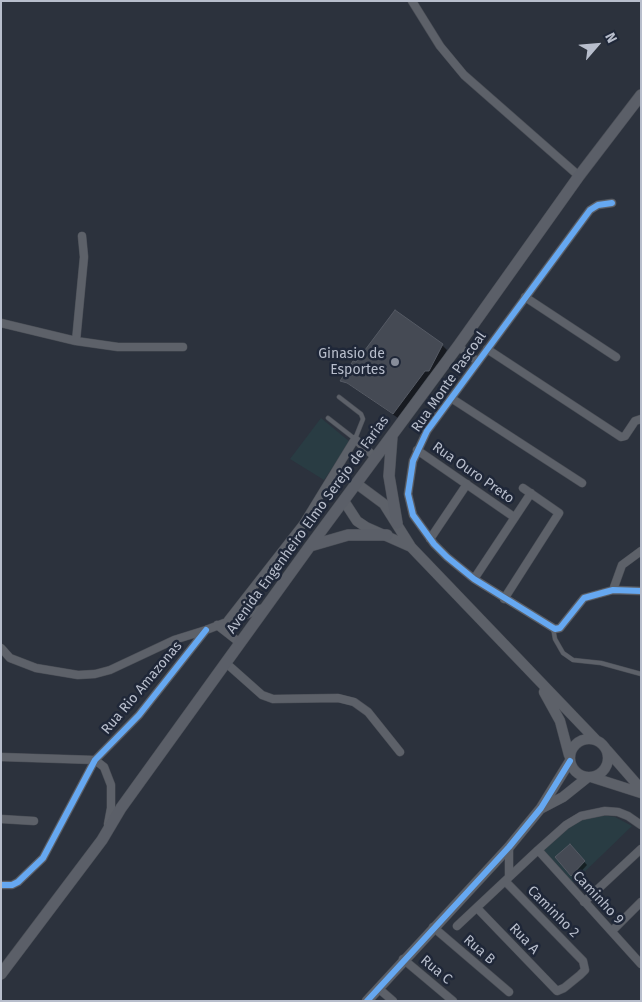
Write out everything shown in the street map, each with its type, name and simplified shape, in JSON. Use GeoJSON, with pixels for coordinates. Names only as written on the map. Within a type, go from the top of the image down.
{"type":"FeatureCollection","features":[{"type":"Feature","properties":{"kind":"main road","name":"Avenida Engenheiro Elmo Serejo de Farias"},"geometry":{"type":"LineString","coordinates":[[1,974],[104,836],[240,643],[458,346],[579,176],[641,95]]}},
{"type":"Feature","properties":{"kind":"main road"},"geometry":{"type":"LineString","coordinates":[[392,436],[390,476],[397,524]]}},
{"type":"Feature","properties":{"kind":"main road"},"geometry":{"type":"LineString","coordinates":[[310,546],[348,535],[386,535]]}},
{"type":"Feature","properties":{"kind":"street"},"geometry":{"type":"LineString","coordinates":[[412,1],[440,46],[464,75],[579,176]]}},
{"type":"Feature","properties":{"kind":"street","name":"Rua Monte Pascoal"},"geometry":{"type":"LineString","coordinates":[[553,628],[474,579],[447,557],[430,538],[413,514],[408,494],[410,470],[417,450],[427,432],[590,210],[598,205],[612,203]]}},
{"type":"Feature","properties":{"kind":"street"},"geometry":{"type":"LineString","coordinates":[[76,341],[84,257],[82,236]]}},
{"type":"Feature","properties":{"kind":"street"},"geometry":{"type":"LineString","coordinates":[[525,296],[616,357]]}},
{"type":"Feature","properties":{"kind":"street"},"geometry":{"type":"LineString","coordinates":[[1,322],[76,341],[118,347],[183,347]]}},
{"type":"Feature","properties":{"kind":"street"},"geometry":{"type":"LineString","coordinates":[[458,346],[478,362]]}},
{"type":"Feature","properties":{"kind":"street"},"geometry":{"type":"LineString","coordinates":[[487,349],[621,437],[625,436],[635,421],[641,419]]}},
{"type":"Feature","properties":{"kind":"street"},"geometry":{"type":"LineString","coordinates":[[452,398],[582,484]]}},
{"type":"Feature","properties":{"kind":"street"},"geometry":{"type":"LineString","coordinates":[[228,620],[303,524],[355,439],[376,458]]}},
{"type":"Feature","properties":{"kind":"street","name":"Rua Ouro Preto"},"geometry":{"type":"LineString","coordinates":[[417,450],[514,517]]}},
{"type":"Feature","properties":{"kind":"street"},"geometry":{"type":"LineString","coordinates":[[357,484],[384,504],[411,547],[641,789]]}},
{"type":"Feature","properties":{"kind":"street"},"geometry":{"type":"LineString","coordinates":[[430,538],[467,484]]}},
{"type":"Feature","properties":{"kind":"street"},"geometry":{"type":"LineString","coordinates":[[504,599],[559,513],[523,488]]}},
{"type":"Feature","properties":{"kind":"street"},"geometry":{"type":"LineString","coordinates":[[474,579],[531,493]]}},
{"type":"Feature","properties":{"kind":"street"},"geometry":{"type":"LineString","coordinates":[[344,502],[362,524],[411,547]]}},
{"type":"Feature","properties":{"kind":"street"},"geometry":{"type":"LineString","coordinates":[[613,590],[622,565],[641,551]]}},
{"type":"Feature","properties":{"kind":"street"},"geometry":{"type":"LineString","coordinates":[[553,628],[560,628],[584,598],[613,590],[641,591]]}},
{"type":"Feature","properties":{"kind":"street"},"geometry":{"type":"LineString","coordinates":[[1,648],[10,658],[36,668],[78,675],[95,674],[110,670],[174,640],[266,607]]}},
{"type":"Feature","properties":{"kind":"street"},"geometry":{"type":"LineString","coordinates":[[217,625],[240,643]]}},
{"type":"Feature","properties":{"kind":"street","name":"Rua Rio Amazonas"},"geometry":{"type":"LineString","coordinates":[[1,885],[12,885],[18,882],[43,858],[95,760],[139,714],[206,630]]}},
{"type":"Feature","properties":{"kind":"street"},"geometry":{"type":"LineString","coordinates":[[226,663],[262,695],[273,699],[338,698],[354,702],[368,712],[400,752]]}},
{"type":"Feature","properties":{"kind":"street"},"geometry":{"type":"LineString","coordinates":[[539,682],[560,722],[574,770],[641,793]]}},
{"type":"Feature","properties":{"kind":"street"},"geometry":{"type":"LineString","coordinates":[[367,1001],[403,959],[509,847],[541,808],[570,758],[571,749],[585,738],[596,740]]}},
{"type":"Feature","properties":{"kind":"street"},"geometry":{"type":"LineString","coordinates":[[541,808],[563,797],[605,767],[606,750]]}},
{"type":"Feature","properties":{"kind":"street"},"geometry":{"type":"LineString","coordinates":[[1,757],[95,760],[104,767],[111,785],[111,808],[104,836]]}},
{"type":"Feature","properties":{"kind":"street"},"geometry":{"type":"LineString","coordinates":[[457,926],[567,824],[591,813],[618,812],[641,825]]}},
{"type":"Feature","properties":{"kind":"street"},"geometry":{"type":"LineString","coordinates":[[1,819],[34,821]]}},
{"type":"Feature","properties":{"kind":"street"},"geometry":{"type":"LineString","coordinates":[[507,879],[509,847]]}},
{"type":"Feature","properties":{"kind":"street"},"geometry":{"type":"LineString","coordinates":[[584,902],[641,849]]}},
{"type":"Feature","properties":{"kind":"street","name":"Caminho 9"},"geometry":{"type":"LineString","coordinates":[[538,850],[640,961]]}},
{"type":"Feature","properties":{"kind":"street","name":"Caminho 2"},"geometry":{"type":"LineString","coordinates":[[507,879],[584,961],[585,970],[559,991],[553,987]]}},
{"type":"Feature","properties":{"kind":"street"},"geometry":{"type":"LineString","coordinates":[[612,931],[641,902]]}},
{"type":"Feature","properties":{"kind":"street","name":"Rua A"},"geometry":{"type":"LineString","coordinates":[[477,908],[553,987]]}},
{"type":"Feature","properties":{"kind":"street","name":"Rua B"},"geometry":{"type":"LineString","coordinates":[[433,927],[509,992]]}},
{"type":"Feature","properties":{"kind":"street","name":"Rua C"},"geometry":{"type":"LineString","coordinates":[[403,959],[453,1001]]}},
{"type":"Feature","properties":{"kind":"street"},"geometry":{"type":"LineString","coordinates":[[378,988],[393,1001]]}},
{"type":"Feature","properties":{"kind":"lane"},"geometry":{"type":"LineString","coordinates":[[328,418],[355,439],[363,420],[361,414],[339,397]]}},
{"type":"Feature","properties":{"kind":"lane"},"geometry":{"type":"LineString","coordinates":[[553,628],[555,639],[559,646],[573,660],[601,663],[641,674]]}},
{"type":"Feature","properties":{"kind":"shaded area"},"geometry":{"type":"Polygon","coordinates":[[[321,418],[350,442],[324,480],[290,459],[321,418]]]}},
{"type":"Feature","properties":{"kind":"shaded area"},"geometry":{"type":"Polygon","coordinates":[[[602,815],[615,817],[632,826],[573,883],[542,851],[566,825],[580,818],[602,815]]]}},
{"type":"Feature","properties":{"kind":"building","name":"Ginasio de Esportes"},"geometry":{"type":"Polygon","coordinates":[[[395,310],[443,344],[429,371],[425,371],[393,414],[347,383],[340,381],[353,361],[356,362],[395,310]]]}},
{"type":"Feature","properties":{"kind":"building"},"geometry":{"type":"Polygon","coordinates":[[[570,844],[585,861],[571,876],[555,857],[570,844]]]}},
{"type":"Feature","properties":{"kind":"cycle path"},"geometry":{"type":"LineString","coordinates":[[612,203],[598,205],[590,210],[427,431],[413,461],[408,494],[413,515],[434,544],[447,557],[474,579],[555,629],[560,628],[584,598],[613,590],[641,591]]}},
{"type":"Feature","properties":{"kind":"cycle path"},"geometry":{"type":"LineString","coordinates":[[1,885],[12,885],[18,882],[43,858],[95,760],[139,715],[206,630]]}},
{"type":"Feature","properties":{"kind":"cycle path"},"geometry":{"type":"LineString","coordinates":[[367,1001],[509,847],[541,808],[570,761]]}},
{"type":"Feature","properties":{"kind":"place","name":"Ginasio de Esportes"},"geometry":{"type":"Point","coordinates":[395,362]}}]}
